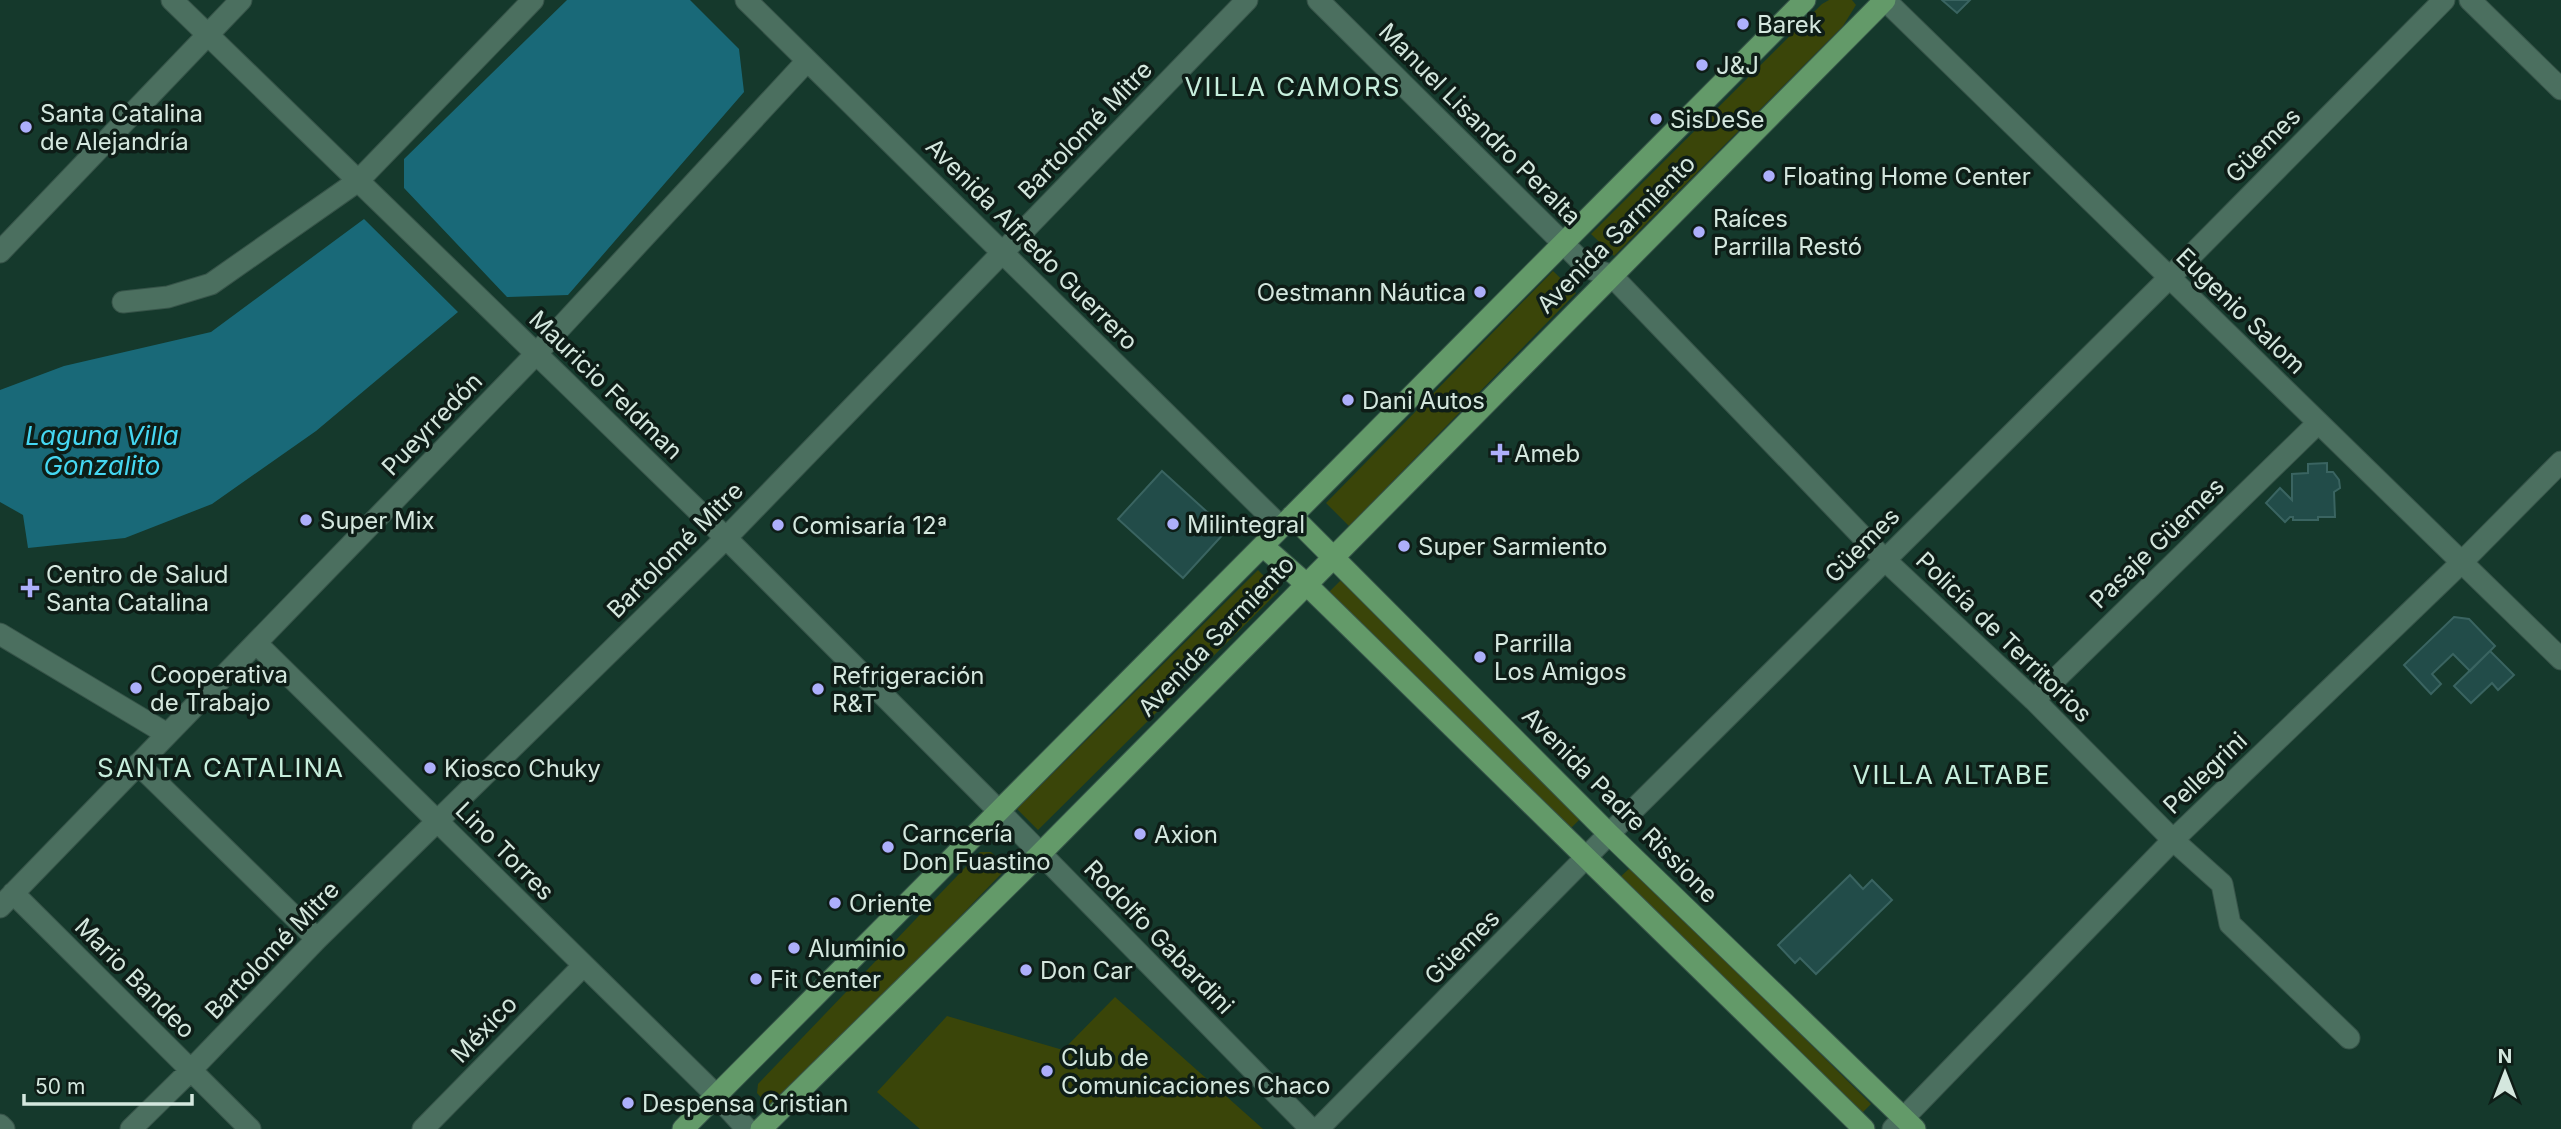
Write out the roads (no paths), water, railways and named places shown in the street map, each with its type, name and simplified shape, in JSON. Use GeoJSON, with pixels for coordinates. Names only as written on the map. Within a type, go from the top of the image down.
{"type":"FeatureCollection","features":[{"type":"Feature","properties":{"kind":"main road","name":"Avenida Sarmiento"},"geometry":{"type":"LineString","coordinates":[[683,1129],[1805,0]]}},
{"type":"Feature","properties":{"kind":"main road","name":"Avenida Sarmiento"},"geometry":{"type":"LineString","coordinates":[[761,1129],[1040,854],[1885,0]]}},
{"type":"Feature","properties":{"kind":"main road","name":"Avenida Padre Rissione"},"geometry":{"type":"LineString","coordinates":[[1287,521],[1333,555],[1609,834],[1904,1125]]}},
{"type":"Feature","properties":{"kind":"main road"},"geometry":{"type":"LineString","coordinates":[[1263,546],[1306,583],[1864,1129]]}},
{"type":"Feature","properties":{"kind":"street","name":"Mauricio Feldman"},"geometry":{"type":"LineString","coordinates":[[172,0],[726,538],[1000,812]]}},
{"type":"Feature","properties":{"kind":"street"},"geometry":{"type":"LineString","coordinates":[[0,252],[242,0]]}},
{"type":"Feature","properties":{"kind":"street"},"geometry":{"type":"LineString","coordinates":[[123,302],[168,297],[211,284],[358,181],[533,0]]}},
{"type":"Feature","properties":{"kind":"street","name":"Avenida Alfredo Guerrero"},"geometry":{"type":"LineString","coordinates":[[746,0],[1004,253],[1287,521]]}},
{"type":"Feature","properties":{"kind":"street","name":"Bartolomé Mitre"},"geometry":{"type":"LineString","coordinates":[[131,1129],[190,1072],[317,939],[726,538],[1247,0]]}},
{"type":"Feature","properties":{"kind":"street","name":"Manuel Lisandro Peralta"},"geometry":{"type":"LineString","coordinates":[[1318,0],[1588,268],[1611,275]]}},
{"type":"Feature","properties":{"kind":"street","name":"Eugenio Salom"},"geometry":{"type":"LineString","coordinates":[[1885,0],[2561,659]]}},
{"type":"Feature","properties":{"kind":"street","name":"Güemes"},"geometry":{"type":"LineString","coordinates":[[1318,1129],[1609,834],[2169,278],[2444,0]]}},
{"type":"Feature","properties":{"kind":"street"},"geometry":{"type":"LineString","coordinates":[[2470,0],[2561,89]]}},
{"type":"Feature","properties":{"kind":"street","name":"Pueyrredón"},"geometry":{"type":"LineString","coordinates":[[7,900],[536,354],[807,61]]}},
{"type":"Feature","properties":{"kind":"street","name":"Policía de Territorios"},"geometry":{"type":"LineString","coordinates":[[1611,275],[1885,560],[2034,700],[2173,840],[2222,884],[2230,924],[2350,1038]]}},
{"type":"Feature","properties":{"kind":"street","name":"Pasaje Güemes"},"geometry":{"type":"LineString","coordinates":[[2034,700],[2318,423]]}},
{"type":"Feature","properties":{"kind":"street","name":"Pellegrini"},"geometry":{"type":"LineString","coordinates":[[1904,1125],[2173,840],[2461,563],[2561,462]]}},
{"type":"Feature","properties":{"kind":"street"},"geometry":{"type":"LineString","coordinates":[[0,634],[167,734]]}},
{"type":"Feature","properties":{"kind":"street","name":"Lino Torres"},"geometry":{"type":"LineString","coordinates":[[256,643],[716,1095],[747,1129]]}},
{"type":"Feature","properties":{"kind":"street"},"geometry":{"type":"LineString","coordinates":[[138,764],[317,939]]}},
{"type":"Feature","properties":{"kind":"street","name":"Rodolfo Gabardini"},"geometry":{"type":"LineString","coordinates":[[1000,812],[1311,1129]]}},
{"type":"Feature","properties":{"kind":"street","name":"Mario Bandeo"},"geometry":{"type":"LineString","coordinates":[[7,900],[250,1129]]}},
{"type":"Feature","properties":{"kind":"street","name":"México"},"geometry":{"type":"LineString","coordinates":[[423,1129],[583,966]]}},
{"type":"Feature","properties":{"kind":"street"},"geometry":{"type":"LineString","coordinates":[[0,1125],[4,1129]]}},
{"type":"Feature","properties":{"kind":"water"},"geometry":{"type":"Polygon","coordinates":[[[567,0],[690,0],[739,49],[744,92],[568,295],[507,297],[404,188],[404,159],[567,0]]]}},
{"type":"Feature","properties":{"kind":"water","name":"Laguna Villa Gonzalito"},"geometry":{"type":"Polygon","coordinates":[[[364,219],[458,312],[316,431],[212,504],[125,538],[28,548],[23,515],[0,502],[0,390],[64,366],[211,332],[364,219]]]}},
{"type":"Feature","properties":{"kind":"place","name":"Barek"},"geometry":{"type":"Point","coordinates":[1743,24]}},
{"type":"Feature","properties":{"kind":"place","name":"J&J"},"geometry":{"type":"Point","coordinates":[1702,65]}},
{"type":"Feature","properties":{"kind":"place","name":"SisDeSe"},"geometry":{"type":"Point","coordinates":[1656,119]}},
{"type":"Feature","properties":{"kind":"place","name":"Santa Catalina de Alejandría"},"geometry":{"type":"Point","coordinates":[26,127]}},
{"type":"Feature","properties":{"kind":"place","name":"Floating Home Center"},"geometry":{"type":"Point","coordinates":[1769,176]}},
{"type":"Feature","properties":{"kind":"place","name":"Raíces Parrilla Restó"},"geometry":{"type":"Point","coordinates":[1699,232]}},
{"type":"Feature","properties":{"kind":"place","name":"Oestmann Náutica"},"geometry":{"type":"Point","coordinates":[1480,292]}},
{"type":"Feature","properties":{"kind":"place","name":"Dani Autos"},"geometry":{"type":"Point","coordinates":[1348,400]}},
{"type":"Feature","properties":{"kind":"place","name":"Ameb"},"geometry":{"type":"Point","coordinates":[1500,453]}},
{"type":"Feature","properties":{"kind":"place","name":"Super Mix"},"geometry":{"type":"Point","coordinates":[306,520]}},
{"type":"Feature","properties":{"kind":"place","name":"Milintegral"},"geometry":{"type":"Point","coordinates":[1173,524]}},
{"type":"Feature","properties":{"kind":"place","name":"Comisaría 12ª"},"geometry":{"type":"Point","coordinates":[778,525]}},
{"type":"Feature","properties":{"kind":"place","name":"Super Sarmiento"},"geometry":{"type":"Point","coordinates":[1404,546]}},
{"type":"Feature","properties":{"kind":"place","name":"Centro de Salud Santa Catalina"},"geometry":{"type":"Point","coordinates":[30,588]}},
{"type":"Feature","properties":{"kind":"place","name":"Parrilla Los Amigos"},"geometry":{"type":"Point","coordinates":[1480,657]}},
{"type":"Feature","properties":{"kind":"place","name":"Cooperativa de Trabajo"},"geometry":{"type":"Point","coordinates":[136,688]}},
{"type":"Feature","properties":{"kind":"place","name":"Refrigeración R&T"},"geometry":{"type":"Point","coordinates":[818,689]}},
{"type":"Feature","properties":{"kind":"place","name":"Kiosco Chuky"},"geometry":{"type":"Point","coordinates":[430,768]}},
{"type":"Feature","properties":{"kind":"place","name":"Axion"},"geometry":{"type":"Point","coordinates":[1140,834]}},
{"type":"Feature","properties":{"kind":"place","name":"Carncería Don Fuastino"},"geometry":{"type":"Point","coordinates":[888,847]}},
{"type":"Feature","properties":{"kind":"place","name":"Oriente"},"geometry":{"type":"Point","coordinates":[835,903]}},
{"type":"Feature","properties":{"kind":"place","name":"Aluminio"},"geometry":{"type":"Point","coordinates":[794,948]}},
{"type":"Feature","properties":{"kind":"place","name":"Don Car"},"geometry":{"type":"Point","coordinates":[1026,970]}},
{"type":"Feature","properties":{"kind":"place","name":"Fit Center"},"geometry":{"type":"Point","coordinates":[756,979]}},
{"type":"Feature","properties":{"kind":"place","name":"Club de Comunicaciones Chaco"},"geometry":{"type":"Point","coordinates":[1047,1071]}},
{"type":"Feature","properties":{"kind":"place","name":"Despensa Cristian"},"geometry":{"type":"Point","coordinates":[628,1103]}},
{"type":"Feature","properties":{"kind":"district","name":"VILLA CAMORS"},"geometry":{"type":"Point","coordinates":[1293,86]}},
{"type":"Feature","properties":{"kind":"district","name":"SANTA CATALINA"},"geometry":{"type":"Point","coordinates":[221,767]}},
{"type":"Feature","properties":{"kind":"district","name":"VILLA ALTABE"},"geometry":{"type":"Point","coordinates":[1952,774]}}]}
